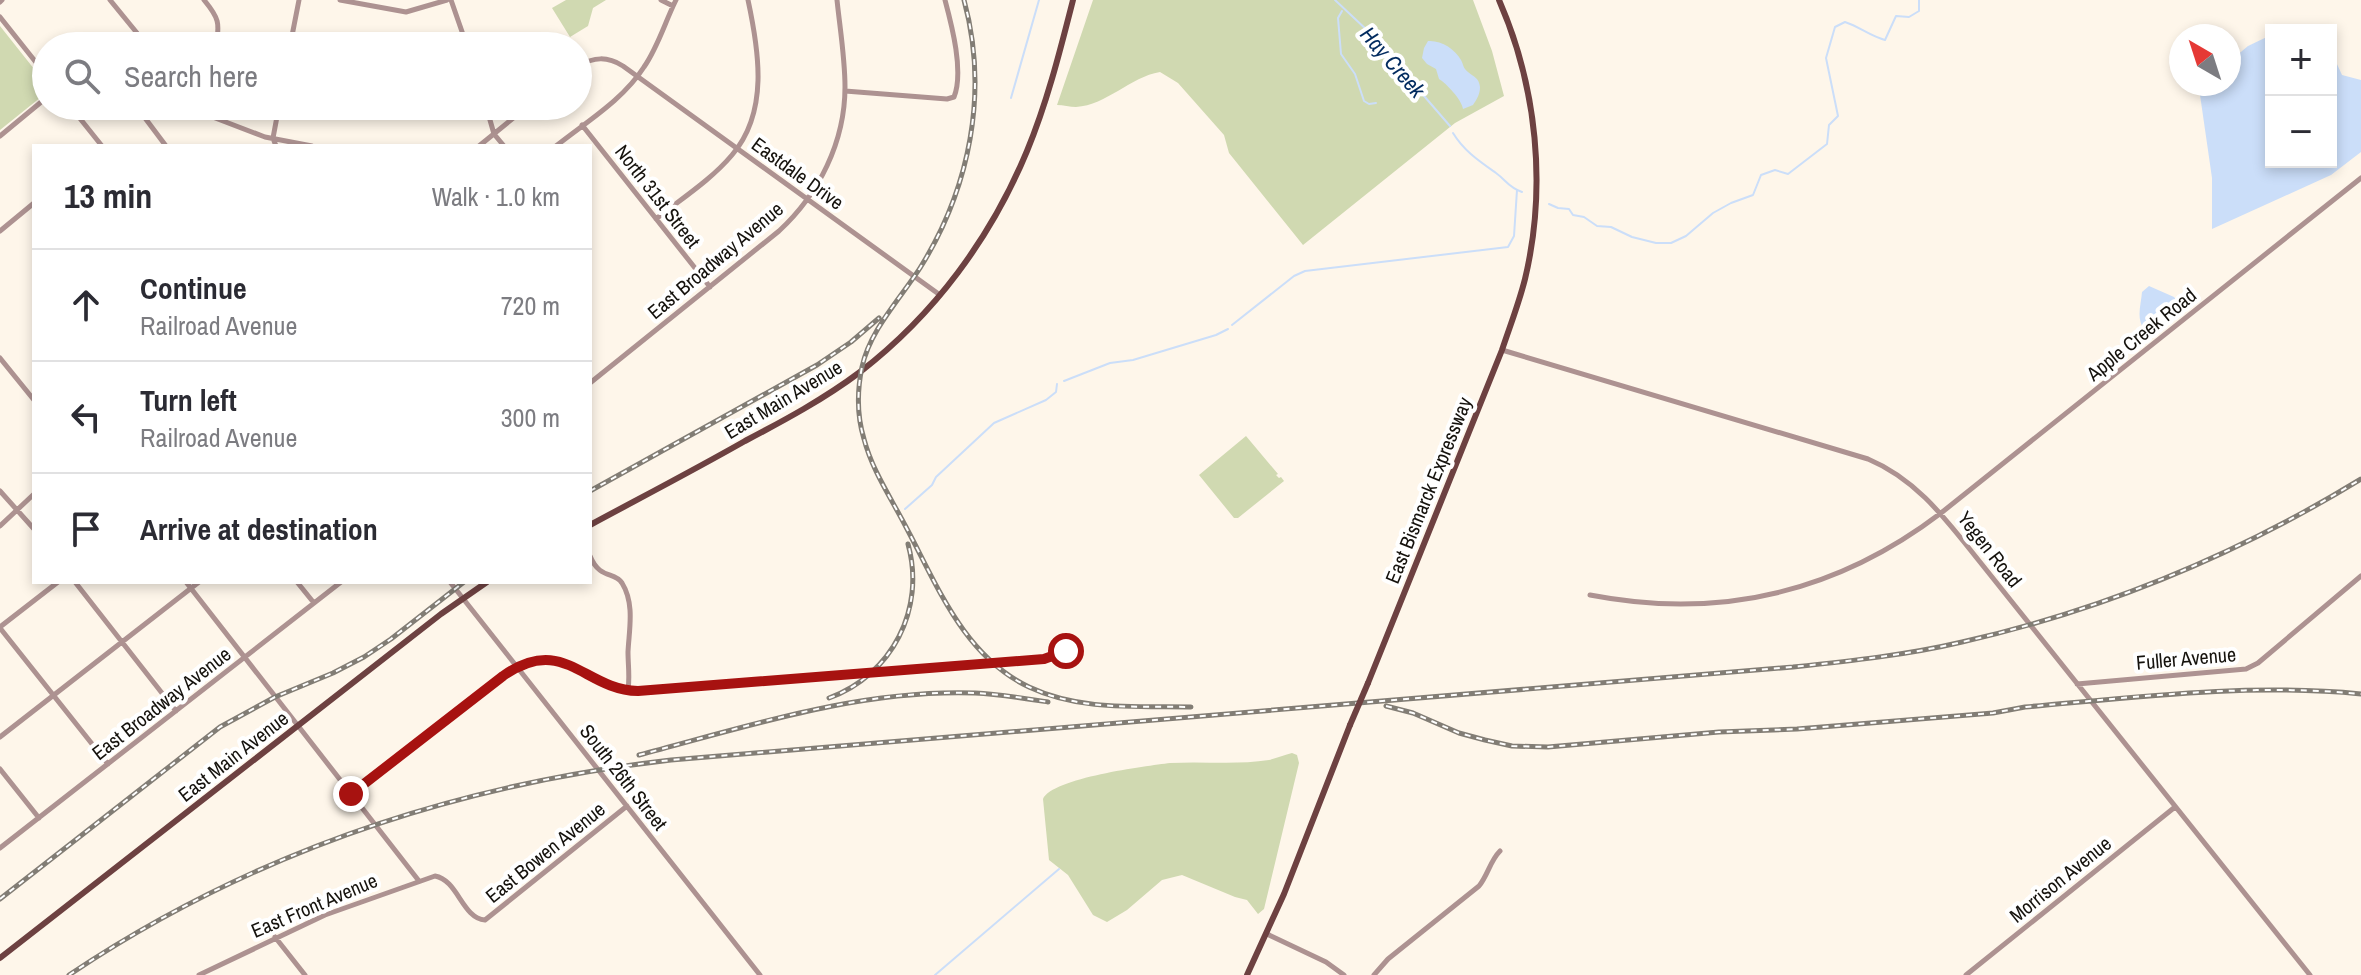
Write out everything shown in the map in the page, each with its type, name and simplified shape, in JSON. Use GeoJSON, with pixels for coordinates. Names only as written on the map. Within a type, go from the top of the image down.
{"type":"FeatureCollection","features":[{"type":"Feature","properties":{"kind":"main road","name":"East Main Avenue"},"geometry":{"type":"LineString","coordinates":[[592,524],[829,393],[894,343],[940,295],[985,232],[1022,162],[1039,116],[1073,0]]}},
{"type":"Feature","properties":{"kind":"main road","name":"East Bismarck Expressway"},"geometry":{"type":"LineString","coordinates":[[1247,975],[1267,934],[1502,350],[1529,261],[1536,183],[1533,118],[1517,49],[1499,0]]}},
{"type":"Feature","properties":{"kind":"main road","name":"East Main Avenue"},"geometry":{"type":"LineString","coordinates":[[0,958],[484,584]]}},
{"type":"Feature","properties":{"kind":"street"},"geometry":{"type":"LineString","coordinates":[[110,0],[136,32]]}},
{"type":"Feature","properties":{"kind":"street"},"geometry":{"type":"LineString","coordinates":[[204,0],[218,19],[217,32]]}},
{"type":"Feature","properties":{"kind":"street"},"geometry":{"type":"LineString","coordinates":[[293,32],[299,0]]}},
{"type":"Feature","properties":{"kind":"street"},"geometry":{"type":"LineString","coordinates":[[340,0],[406,12],[449,0],[462,32]]}},
{"type":"Feature","properties":{"kind":"street"},"geometry":{"type":"LineString","coordinates":[[592,117],[638,76],[650,58],[674,3],[661,0]]}},
{"type":"Feature","properties":{"kind":"street"},"geometry":{"type":"LineString","coordinates":[[656,219],[724,164],[751,123],[758,93],[748,0]]}},
{"type":"Feature","properties":{"kind":"street","name":"East Broadway Avenue"},"geometry":{"type":"LineString","coordinates":[[592,381],[779,231],[808,199],[833,153],[842,120],[845,91],[837,0]]}},
{"type":"Feature","properties":{"kind":"street"},"geometry":{"type":"LineString","coordinates":[[845,91],[954,97],[955,52],[945,0]]}},
{"type":"Feature","properties":{"kind":"street"},"geometry":{"type":"LineString","coordinates":[[0,17],[32,57]]}},
{"type":"Feature","properties":{"kind":"street","name":"Eastdale Drive"},"geometry":{"type":"LineString","coordinates":[[592,60],[607,59],[638,76],[940,295]]}},
{"type":"Feature","properties":{"kind":"street"},"geometry":{"type":"LineString","coordinates":[[0,136],[32,110]]}},
{"type":"Feature","properties":{"kind":"street"},"geometry":{"type":"LineString","coordinates":[[81,120],[100,144]]}},
{"type":"Feature","properties":{"kind":"street"},"geometry":{"type":"LineString","coordinates":[[146,120],[164,144]]}},
{"type":"Feature","properties":{"kind":"street"},"geometry":{"type":"LineString","coordinates":[[223,120],[273,138],[302,144]]}},
{"type":"Feature","properties":{"kind":"street"},"geometry":{"type":"LineString","coordinates":[[275,144],[273,138],[276,120]]}},
{"type":"Feature","properties":{"kind":"street"},"geometry":{"type":"LineString","coordinates":[[490,120],[494,134],[502,144]]}},
{"type":"Feature","properties":{"kind":"street"},"geometry":{"type":"LineString","coordinates":[[482,144],[511,120]]}},
{"type":"Feature","properties":{"kind":"street"},"geometry":{"type":"LineString","coordinates":[[558,144],[588,120]]}},
{"type":"Feature","properties":{"kind":"street","name":"North 31st Street"},"geometry":{"type":"LineString","coordinates":[[582,125],[710,287]]}},
{"type":"Feature","properties":{"kind":"street","name":"Apple Creek Road"},"geometry":{"type":"LineString","coordinates":[[1590,595],[1666,605],[1734,601],[1819,581],[1890,548],[1941,513],[2361,178]]}},
{"type":"Feature","properties":{"kind":"street"},"geometry":{"type":"LineString","coordinates":[[0,231],[32,205]]}},
{"type":"Feature","properties":{"kind":"street","name":"Yegen Road"},"geometry":{"type":"LineString","coordinates":[[1502,350],[1868,459],[1907,480],[1941,513],[2310,975]]}},
{"type":"Feature","properties":{"kind":"street"},"geometry":{"type":"LineString","coordinates":[[0,358],[32,398]]}},
{"type":"Feature","properties":{"kind":"street"},"geometry":{"type":"LineString","coordinates":[[0,491],[32,527]]}},
{"type":"Feature","properties":{"kind":"street"},"geometry":{"type":"LineString","coordinates":[[0,526],[32,496]]}},
{"type":"Feature","properties":{"kind":"street"},"geometry":{"type":"LineString","coordinates":[[592,560],[597,569],[623,585],[630,610],[628,690]]}},
{"type":"Feature","properties":{"kind":"street","name":"Fuller Avenue"},"geometry":{"type":"LineString","coordinates":[[2077,684],[2246,669],[2258,663],[2361,576]]}},
{"type":"Feature","properties":{"kind":"street"},"geometry":{"type":"LineString","coordinates":[[55,584],[0,628],[108,764]]}},
{"type":"Feature","properties":{"kind":"street"},"geometry":{"type":"LineString","coordinates":[[77,584],[176,711]]}},
{"type":"Feature","properties":{"kind":"street"},"geometry":{"type":"LineString","coordinates":[[188,584],[419,881]]}},
{"type":"Feature","properties":{"kind":"street"},"geometry":{"type":"LineString","coordinates":[[0,737],[196,584]]}},
{"type":"Feature","properties":{"kind":"street"},"geometry":{"type":"LineString","coordinates":[[299,584],[314,603]]}},
{"type":"Feature","properties":{"kind":"street","name":"East Broadway Avenue"},"geometry":{"type":"LineString","coordinates":[[0,848],[338,584]]}},
{"type":"Feature","properties":{"kind":"street","name":"South 26th Street"},"geometry":{"type":"LineString","coordinates":[[452,584],[760,975]]}},
{"type":"Feature","properties":{"kind":"street"},"geometry":{"type":"LineString","coordinates":[[351,794],[499,679],[517,667],[535,662],[555,661],[573,666],[610,686],[628,690],[1044,659],[1066,651]]}},
{"type":"Feature","properties":{"kind":"street"},"geometry":{"type":"LineString","coordinates":[[0,769],[39,818]]}},
{"type":"Feature","properties":{"kind":"street","name":"East Bowen Avenue"},"geometry":{"type":"LineString","coordinates":[[444,879],[473,916],[482,921],[491,917],[627,806]]}},
{"type":"Feature","properties":{"kind":"street","name":"Morrison Avenue"},"geometry":{"type":"LineString","coordinates":[[1966,975],[2175,807]]}},
{"type":"Feature","properties":{"kind":"street"},"geometry":{"type":"LineString","coordinates":[[1374,975],[1388,959],[1479,886],[1493,858],[1500,851]]}},
{"type":"Feature","properties":{"kind":"street","name":"East Front Avenue"},"geometry":{"type":"LineString","coordinates":[[199,975],[275,937],[353,904],[435,876],[444,879]]}},
{"type":"Feature","properties":{"kind":"street"},"geometry":{"type":"LineString","coordinates":[[1267,934],[1331,964],[1344,975]]}},
{"type":"Feature","properties":{"kind":"street"},"geometry":{"type":"LineString","coordinates":[[275,937],[305,975]]}},
{"type":"Feature","properties":{"kind":"green space"},"geometry":{"type":"Polygon","coordinates":[[[566,0],[606,0],[593,8],[588,26],[578,32],[567,32],[552,8],[566,0]]]}},
{"type":"Feature","properties":{"kind":"green space"},"geometry":{"type":"Polygon","coordinates":[[[1093,0],[1473,0],[1492,51],[1504,96],[1455,123],[1303,245],[1229,153],[1224,135],[1178,83],[1160,72],[1087,105],[1057,105],[1093,0]]]}},
{"type":"Feature","properties":{"kind":"green space"},"geometry":{"type":"Polygon","coordinates":[[[0,26],[32,66],[32,104],[0,130],[0,26]]]}},
{"type":"Feature","properties":{"kind":"green space"},"geometry":{"type":"Polygon","coordinates":[[[1246,436],[1284,481],[1234,518],[1199,475],[1246,436]]]}},
{"type":"Feature","properties":{"kind":"green space"},"geometry":{"type":"Polygon","coordinates":[[[1292,753],[1297,755],[1299,763],[1264,909],[1258,914],[1247,900],[1182,875],[1162,880],[1127,910],[1107,922],[1093,915],[1068,875],[1049,860],[1043,799],[1063,785],[1101,774],[1158,765],[1269,760],[1292,753]]]}},
{"type":"Feature","properties":{"kind":"water"},"geometry":{"type":"Polygon","coordinates":[[[2265,38],[2265,168],[2337,168],[2337,64],[2342,75],[2361,80],[2361,152],[2331,175],[2212,229],[2212,178],[2200,96],[2241,96],[2241,52],[2265,38]]]}},
{"type":"Feature","properties":{"kind":"water"},"geometry":{"type":"Polygon","coordinates":[[[1428,41],[1451,49],[1477,80],[1480,87],[1473,105],[1463,109],[1453,92],[1439,79],[1436,69],[1422,58],[1428,41]]]}},
{"type":"Feature","properties":{"kind":"water"},"geometry":{"type":"Polygon","coordinates":[[[2149,286],[2177,301],[2144,329],[2140,307],[2142,292],[2149,286]]]}},
{"type":"Feature","properties":{"kind":"waterway"},"geometry":{"type":"LineString","coordinates":[[1011,98],[1039,0]]}},
{"type":"Feature","properties":{"kind":"waterway","name":"Hay Creek"},"geometry":{"type":"LineString","coordinates":[[1335,0],[1386,48],[1400,72],[1450,126]]}},
{"type":"Feature","properties":{"kind":"waterway","name":"Hay Creek"},"geometry":{"type":"LineString","coordinates":[[1549,204],[1569,209],[1573,215],[1584,217],[1597,226],[1611,227],[1656,243],[1671,243],[1686,236],[1713,213],[1753,195],[1761,175],[1775,170],[1788,174],[1827,144],[1829,125],[1838,116],[1826,58],[1835,27],[1845,22],[1885,40],[1896,16],[1909,17],[1919,11],[1919,0]]}},
{"type":"Feature","properties":{"kind":"waterway"},"geometry":{"type":"LineString","coordinates":[[1342,11],[1338,18],[1341,54],[1355,74],[1364,101],[1376,103]]}},
{"type":"Feature","properties":{"kind":"waterway","name":"Hay Creek"},"geometry":{"type":"LineString","coordinates":[[1453,133],[1472,155],[1522,192]]}},
{"type":"Feature","properties":{"kind":"waterway"},"geometry":{"type":"LineString","coordinates":[[1232,325],[1294,276],[1305,271],[1508,247],[1514,236],[1517,190]]}},
{"type":"Feature","properties":{"kind":"waterway"},"geometry":{"type":"LineString","coordinates":[[1064,381],[1110,363],[1133,360],[1228,329]]}},
{"type":"Feature","properties":{"kind":"waterway"},"geometry":{"type":"LineString","coordinates":[[905,509],[994,423],[1046,400],[1056,392],[1057,384]]}},
{"type":"Feature","properties":{"kind":"waterway"},"geometry":{"type":"LineString","coordinates":[[935,975],[1059,869]]}},
{"type":"Feature","properties":{"kind":"railway"},"geometry":{"type":"LineString","coordinates":[[964,0],[975,69],[970,138],[962,172],[937,237],[866,353],[858,403],[867,450],[882,484],[955,618],[970,639],[1006,674],[1048,695],[1088,704],[1191,707]]}},
{"type":"Feature","properties":{"kind":"railway"},"geometry":{"type":"LineString","coordinates":[[592,490],[817,365],[879,318]]}},
{"type":"Feature","properties":{"kind":"railway"},"geometry":{"type":"LineString","coordinates":[[69,975],[209,893],[282,860],[357,831],[511,787],[590,771],[671,760],[1793,667],[1920,651],[2067,614],[2168,577],[2267,532],[2361,479]]}},
{"type":"Feature","properties":{"kind":"railway"},"geometry":{"type":"LineString","coordinates":[[829,698],[870,673],[899,637],[908,615],[912,592],[908,544]]}},
{"type":"Feature","properties":{"kind":"railway"},"geometry":{"type":"LineString","coordinates":[[0,899],[220,727],[275,697],[364,657],[461,584]]}},
{"type":"Feature","properties":{"kind":"railway"},"geometry":{"type":"LineString","coordinates":[[1386,706],[1485,740],[1512,746],[1548,747],[1993,713],[2025,707],[2193,693],[2277,690],[2361,694]]}},
{"type":"Feature","properties":{"kind":"railway"},"geometry":{"type":"LineString","coordinates":[[639,755],[805,712],[889,697],[975,693],[1048,702]]}},
{"type":"Feature","properties":{"kind":"route"},"geometry":{"type":"LineString","coordinates":[[351,794],[503,676],[517,667],[535,662],[549,660],[567,663],[610,686],[638,691],[1044,659],[1066,651]]}}]}
